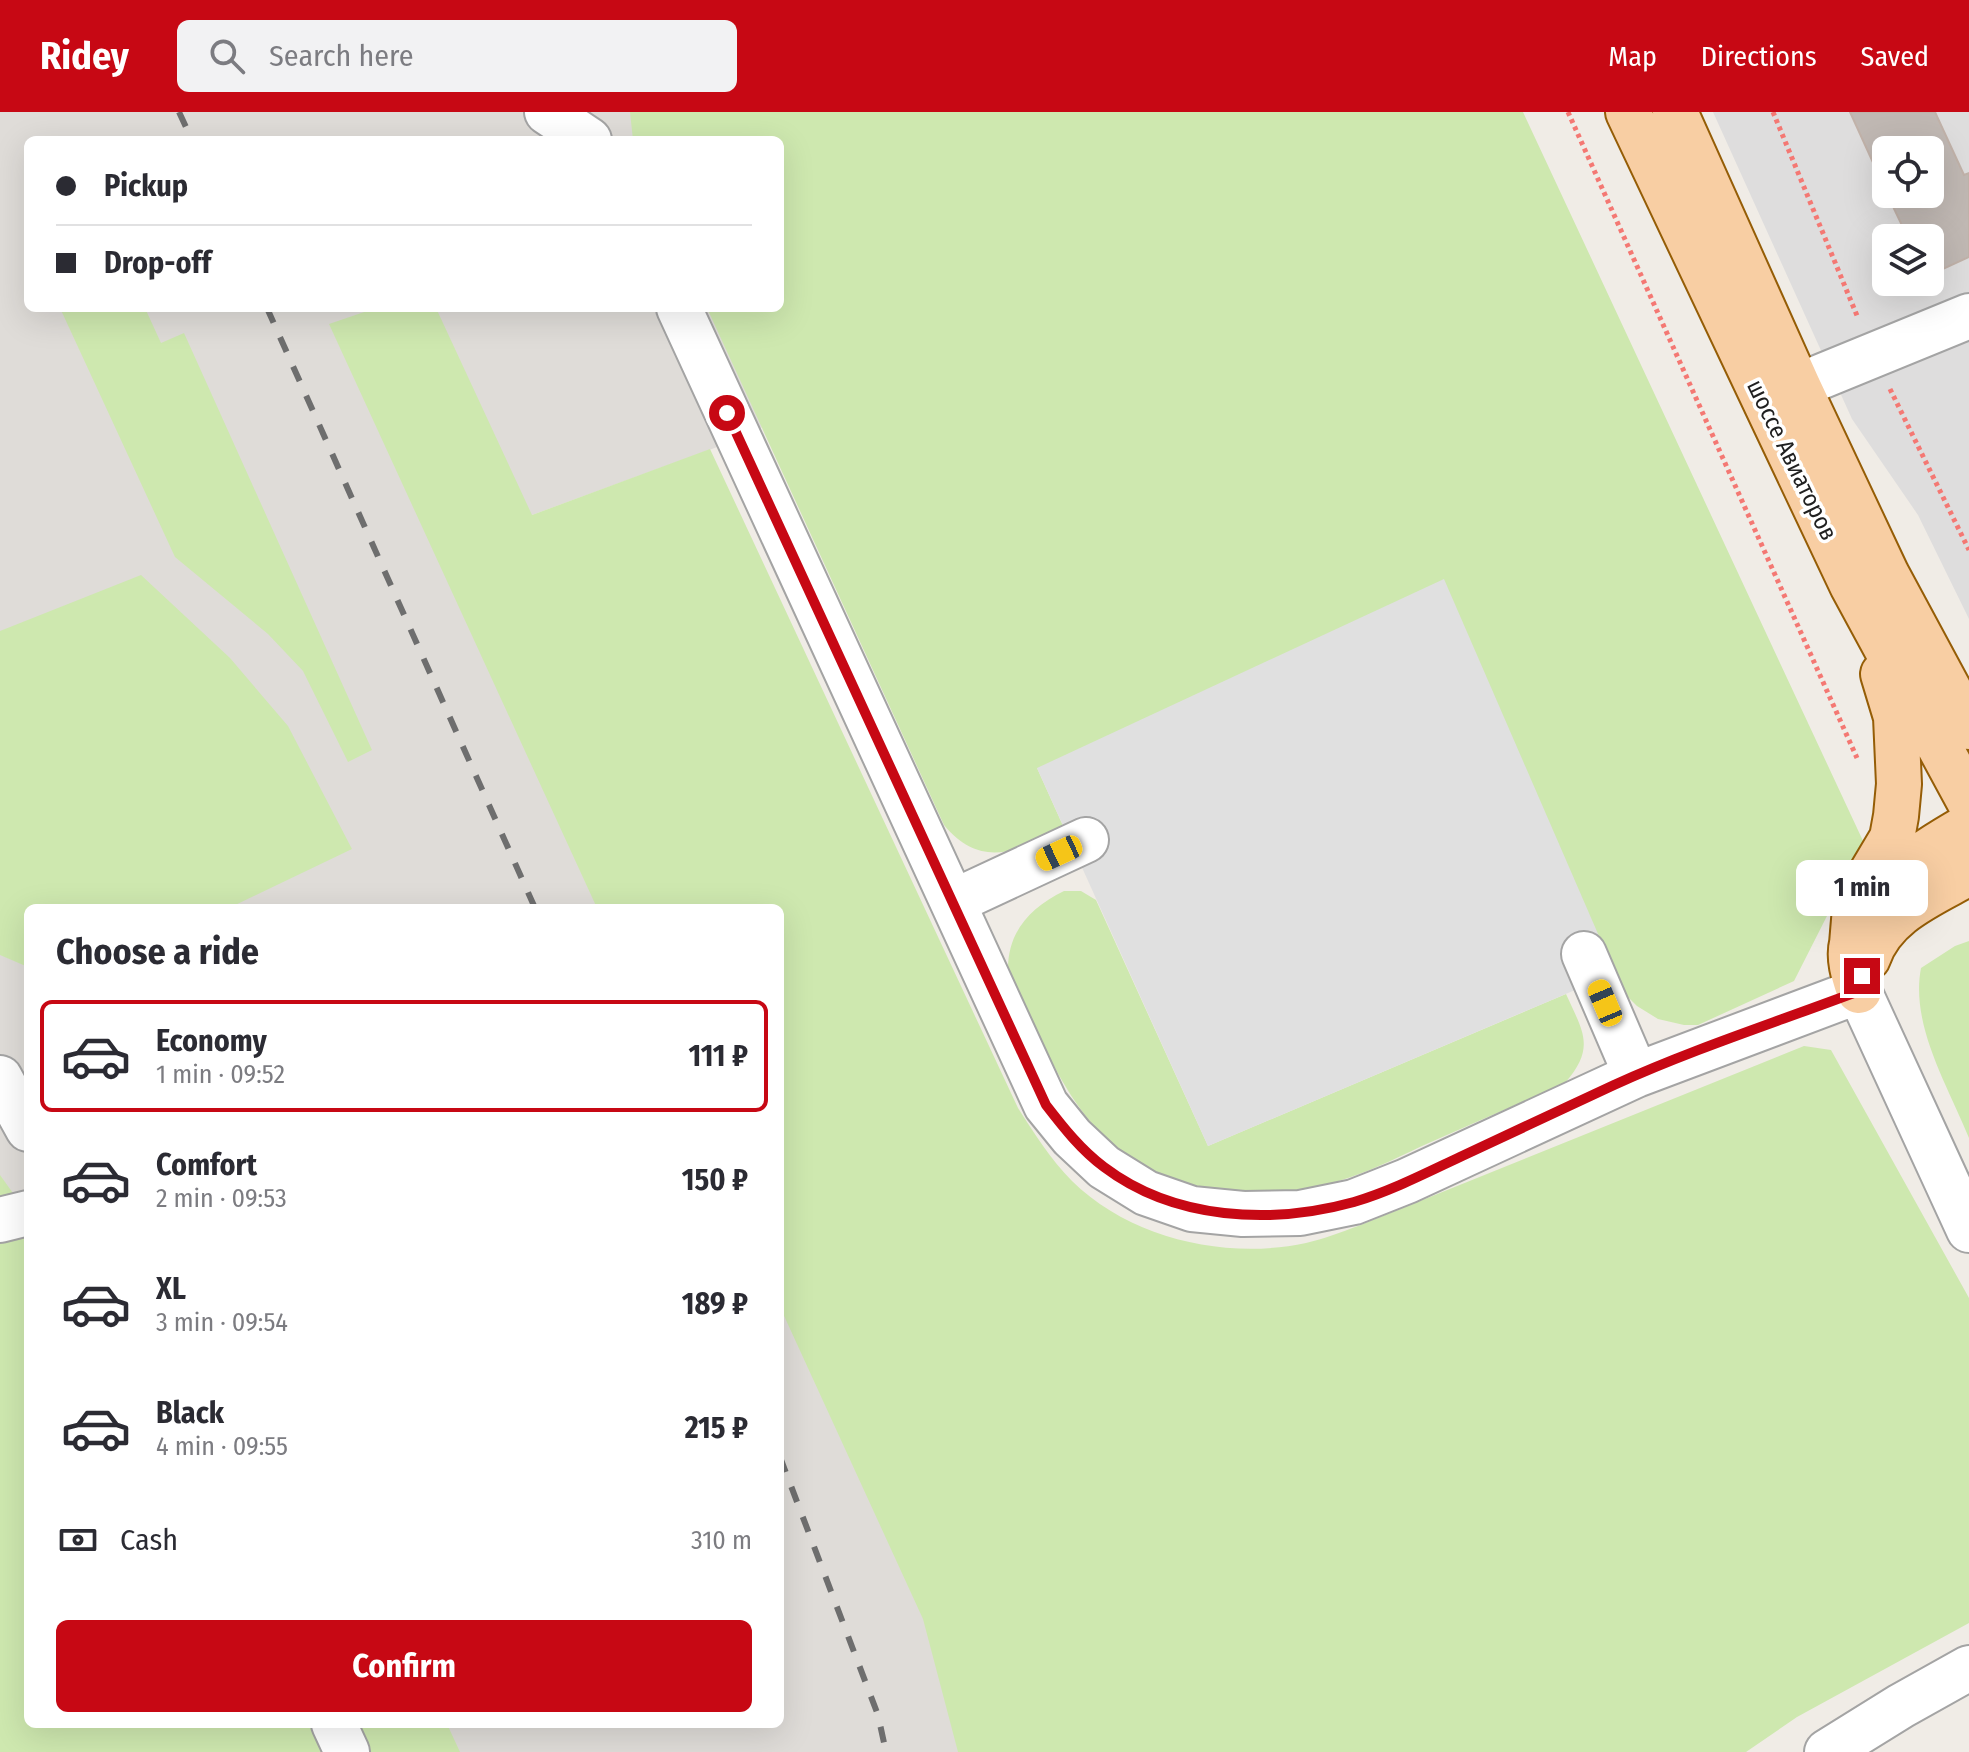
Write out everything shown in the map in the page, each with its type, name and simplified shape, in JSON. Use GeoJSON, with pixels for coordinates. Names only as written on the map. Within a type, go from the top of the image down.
{"type":"FeatureCollection","features":[{"type":"Feature","properties":{"kind":"main road","name":"шоссе Авиаторов"},"geometry":{"type":"LineString","coordinates":[[1628,112],[1869,580],[1969,801]]}},
{"type":"Feature","properties":{"kind":"main road","name":"шоссе Авиаторов"},"geometry":{"type":"LineString","coordinates":[[1675,112],[1798,386],[1869,580],[1969,727]]}},
{"type":"Feature","properties":{"kind":"main road"},"geometry":{"type":"LineString","coordinates":[[1869,580],[1969,679]]}},
{"type":"Feature","properties":{"kind":"main road"},"geometry":{"type":"LineString","coordinates":[[1859,991],[1852,969],[1855,908],[1864,885],[1892,838],[1899,784],[1896,717],[1869,580]]}},
{"type":"Feature","properties":{"kind":"main road"},"geometry":{"type":"LineString","coordinates":[[1852,944],[1865,913],[1881,890],[1923,854],[1969,826]]}},
{"type":"Feature","properties":{"kind":"main road"},"geometry":{"type":"LineString","coordinates":[[1859,991],[1873,943],[1891,920],[1969,873]]}},
{"type":"Feature","properties":{"kind":"main road"},"geometry":{"type":"LineString","coordinates":[[1921,900],[1969,889]]}},
{"type":"Feature","properties":{"kind":"street"},"geometry":{"type":"LineString","coordinates":[[547,112],[583,136]]}},
{"type":"Feature","properties":{"kind":"street"},"geometry":{"type":"LineString","coordinates":[[607,112],[610,136]]}},
{"type":"Feature","properties":{"kind":"street"},"geometry":{"type":"LineString","coordinates":[[681,312],[1046,1105],[1072,1137],[1104,1167],[1146,1193],[1192,1209],[1243,1214],[1300,1213],[1354,1202],[1407,1181],[1636,1075],[1859,991],[1969,1230]]}},
{"type":"Feature","properties":{"kind":"street"},"geometry":{"type":"LineString","coordinates":[[1798,386],[1969,316]]}},
{"type":"Feature","properties":{"kind":"street"},"geometry":{"type":"LineString","coordinates":[[953,902],[1086,840]]}},
{"type":"Feature","properties":{"kind":"street"},"geometry":{"type":"LineString","coordinates":[[1584,954],[1636,1075]]}},
{"type":"Feature","properties":{"kind":"street"},"geometry":{"type":"LineString","coordinates":[[0,1078],[24,1122]]}},
{"type":"Feature","properties":{"kind":"street"},"geometry":{"type":"LineString","coordinates":[[0,1220],[24,1214]]}},
{"type":"Feature","properties":{"kind":"street"},"geometry":{"type":"LineString","coordinates":[[1827,1752],[1969,1668]]}},
{"type":"Feature","properties":{"kind":"street"},"geometry":{"type":"LineString","coordinates":[[336,1728],[347,1752]]}},
{"type":"Feature","properties":{"kind":"path"},"geometry":{"type":"LineString","coordinates":[[1568,112],[1858,762]]}},
{"type":"Feature","properties":{"kind":"path"},"geometry":{"type":"LineString","coordinates":[[1773,112],[1873,354],[1969,550]]}},
{"type":"Feature","properties":{"kind":"shaded area"},"geometry":{"type":"Polygon","coordinates":[[[0,112],[980,112],[774,421],[739,439],[532,515],[629,904],[24,904],[24,1728],[784,1728],[784,1246],[1015,1752],[0,1752],[0,112]]]}},
{"type":"Feature","properties":{"kind":"shaded area"},"geometry":{"type":"Polygon","coordinates":[[[1713,112],[1969,112],[1969,619],[1918,515],[1852,419],[1713,112]]]}},
{"type":"Feature","properties":{"kind":"shaded area"},"geometry":{"type":"Polygon","coordinates":[[[1444,579],[1615,973],[1208,1146],[1037,768],[1444,579]]]}},
{"type":"Feature","properties":{"kind":"green space"},"geometry":{"type":"Polygon","coordinates":[[[630,112],[1523,112],[1864,843],[1794,981],[1698,1025],[1658,1019],[1627,996],[1615,973],[1037,768],[1064,828],[1017,849],[1002,852],[973,848],[958,839],[944,825],[709,312],[784,312],[784,136],[633,136],[630,112]]]}},
{"type":"Feature","properties":{"kind":"green space"},"geometry":{"type":"Polygon","coordinates":[[[62,312],[147,312],[161,343],[184,333],[372,750],[348,762],[303,671],[268,634],[175,557],[62,312]]]}},
{"type":"Feature","properties":{"kind":"green space"},"geometry":{"type":"Polygon","coordinates":[[[364,312],[438,312],[532,515],[710,449],[1018,1108],[1072,1181],[1122,1218],[1151,1231],[1212,1246],[1244,1249],[1306,1243],[1358,1226],[1804,1046],[1831,1050],[1969,1298],[1969,1623],[1797,1717],[1746,1752],[958,1752],[923,1619],[784,1316],[784,904],[595,904],[329,324],[364,312]]]}},
{"type":"Feature","properties":{"kind":"green space"},"geometry":{"type":"Polygon","coordinates":[[[141,575],[230,658],[288,726],[352,849],[237,904],[24,904],[24,965],[0,955],[0,631],[141,575]]]}},
{"type":"Feature","properties":{"kind":"green space"},"geometry":{"type":"Polygon","coordinates":[[[1064,891],[1081,891],[1096,900],[1208,1146],[1566,994],[1584,1039],[1581,1059],[1565,1083],[1348,1178],[1280,1193],[1213,1191],[1181,1184],[1151,1171],[1122,1152],[1082,1111],[1047,1052],[1008,969],[1012,943],[1024,922],[1041,905],[1064,891]]]}},
{"type":"Feature","properties":{"kind":"green space"},"geometry":{"type":"Polygon","coordinates":[[[1969,941],[1969,1138],[1933,1055],[1921,1011],[1919,990],[1921,968],[1955,946],[1969,941]]]}},
{"type":"Feature","properties":{"kind":"green space"},"geometry":{"type":"Polygon","coordinates":[[[0,1175],[24,1208],[24,1728],[449,1728],[460,1752],[0,1752],[0,1175]]]}},
{"type":"Feature","properties":{"kind":"building"},"geometry":{"type":"Polygon","coordinates":[[[1850,112],[1935,112],[1964,175],[1969,173],[1969,257],[1944,269],[1944,224],[1901,224],[1894,208],[1944,208],[1944,136],[1872,136],[1872,160],[1850,112]]]}},
{"type":"Feature","properties":{"kind":"railway"},"geometry":{"type":"LineString","coordinates":[[179,112],[190,136]]}},
{"type":"Feature","properties":{"kind":"railway"},"geometry":{"type":"LineString","coordinates":[[269,312],[533,904]]}},
{"type":"Feature","properties":{"kind":"railway"},"geometry":{"type":"LineString","coordinates":[[784,1468],[878,1715],[886,1752]]}},
{"type":"Feature","properties":{"kind":"route"},"geometry":{"type":"LineString","coordinates":[[727,413],[1046,1105],[1072,1137],[1104,1167],[1146,1193],[1192,1209],[1243,1214],[1300,1213],[1354,1202],[1407,1181],[1636,1075],[1859,991],[1862,976]]}}]}
